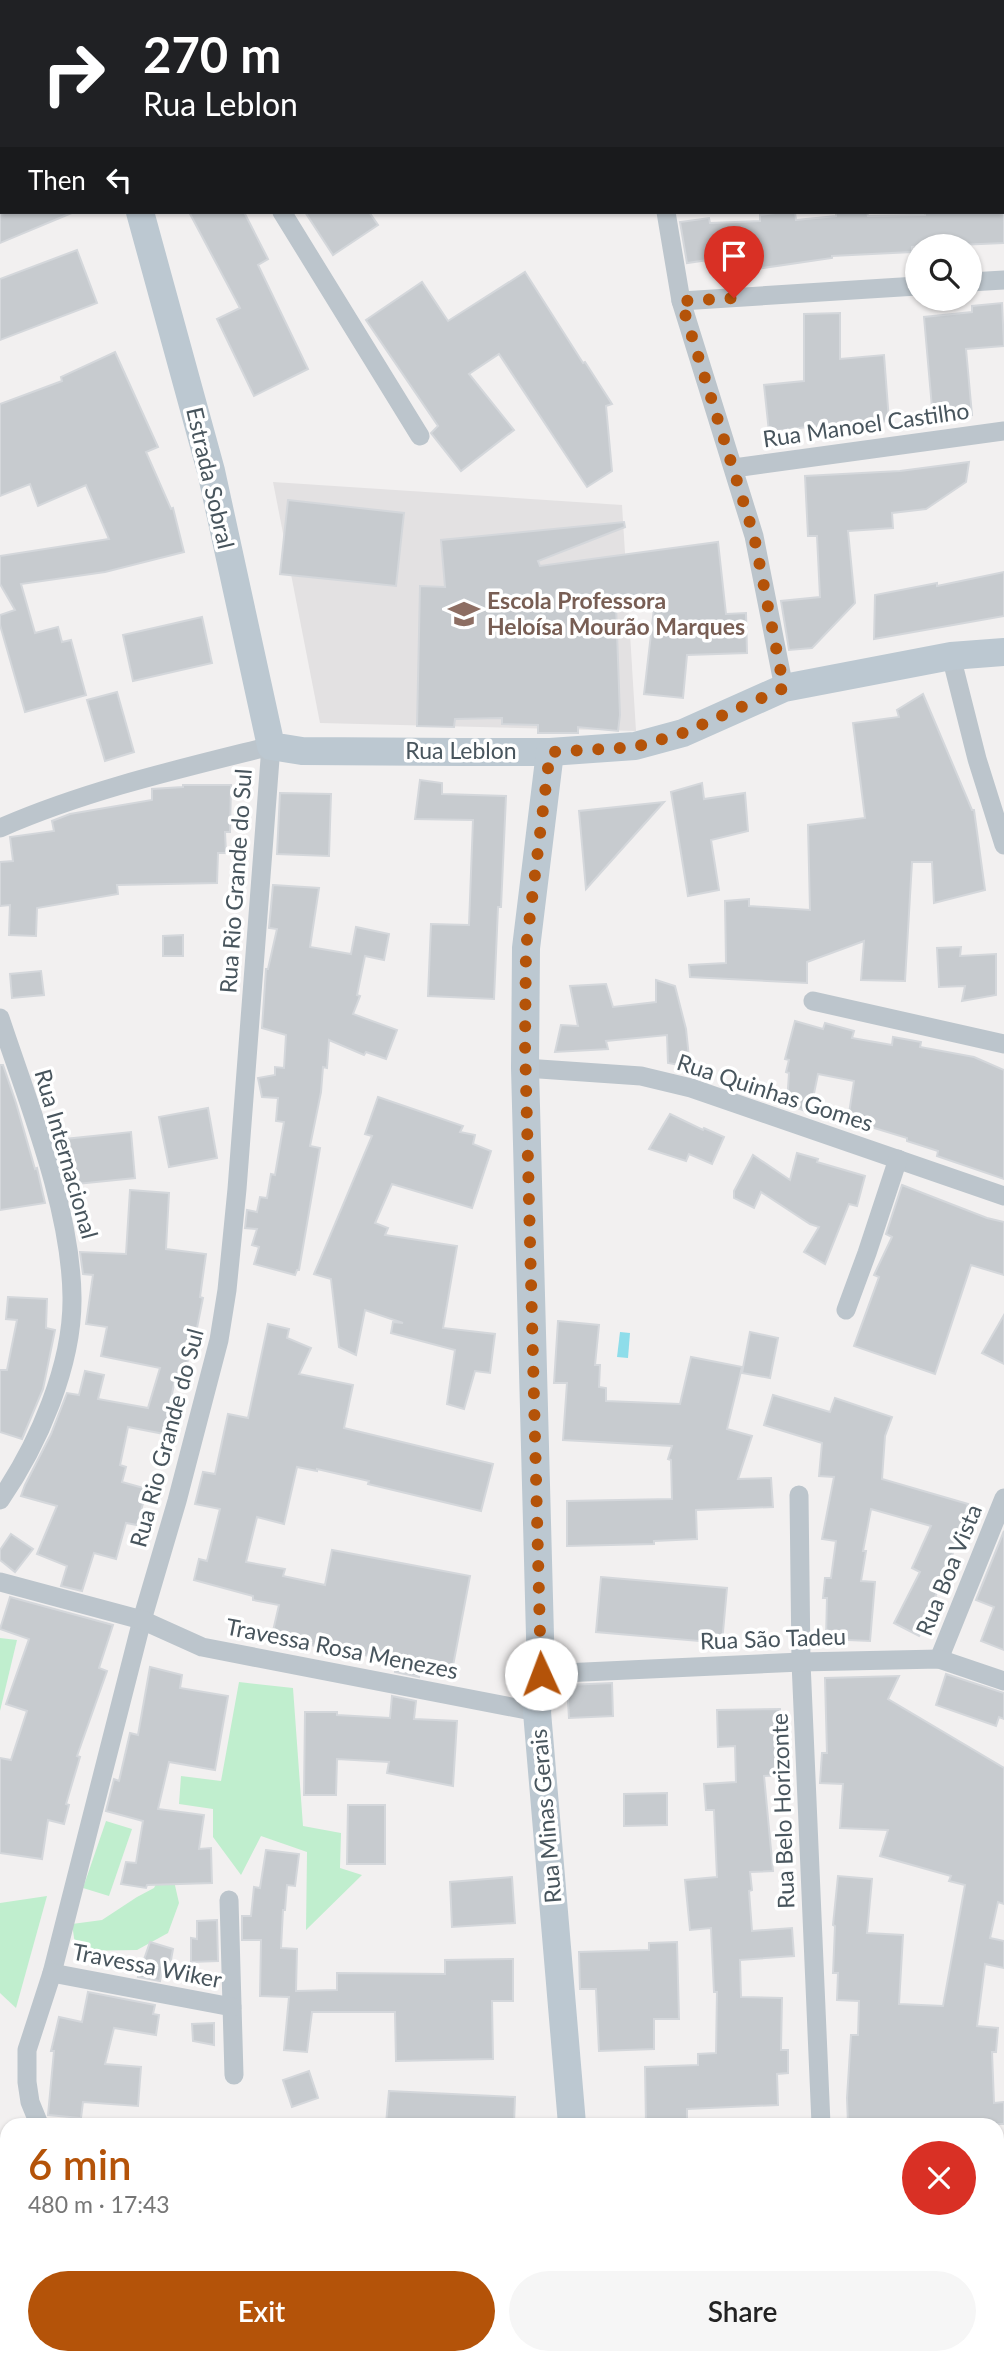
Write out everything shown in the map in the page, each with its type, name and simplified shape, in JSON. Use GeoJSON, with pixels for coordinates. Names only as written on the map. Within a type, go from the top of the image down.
{"type":"FeatureCollection","features":[{"type":"Feature","properties":{"kind":"street","name":"Estrada Sobral"},"geometry":{"type":"LineString","coordinates":[[141,214],[211,471],[271,746]]}},
{"type":"Feature","properties":{"kind":"street"},"geometry":{"type":"LineString","coordinates":[[283,214],[420,436]]}},
{"type":"Feature","properties":{"kind":"street"},"geometry":{"type":"LineString","coordinates":[[666,214],[681,301],[754,536],[784,688]]}},
{"type":"Feature","properties":{"kind":"street"},"geometry":{"type":"LineString","coordinates":[[982,281],[1004,280]]}},
{"type":"Feature","properties":{"kind":"street"},"geometry":{"type":"LineString","coordinates":[[681,301],[905,287]]}},
{"type":"Feature","properties":{"kind":"street","name":"Rua Manoel Castilho"},"geometry":{"type":"LineString","coordinates":[[734,468],[1004,432]]}},
{"type":"Feature","properties":{"kind":"street","name":"Rua Leblon"},"geometry":{"type":"LineString","coordinates":[[0,828],[41,811],[150,776],[271,746],[302,751],[550,752],[635,747],[683,733],[784,688],[951,656],[1004,652]]}},
{"type":"Feature","properties":{"kind":"street"},"geometry":{"type":"LineString","coordinates":[[951,656],[977,759],[1004,845]]}},
{"type":"Feature","properties":{"kind":"street","name":"Rua Rio Grande do Sul"},"geometry":{"type":"LineString","coordinates":[[37,2118],[30,2102],[27,2082],[27,2050],[52,1973],[142,1620],[177,1501],[219,1340],[227,1290],[271,746]]}},
{"type":"Feature","properties":{"kind":"street","name":"Rua Minas Gerais"},"geometry":{"type":"LineString","coordinates":[[550,752],[526,948],[525,1068],[541,1674],[537,1712],[571,2118]]}},
{"type":"Feature","properties":{"kind":"street"},"geometry":{"type":"LineString","coordinates":[[813,1001],[1004,1044]]}},
{"type":"Feature","properties":{"kind":"street","name":"Rua Internacional"},"geometry":{"type":"LineString","coordinates":[[0,1018],[45,1153],[66,1239],[72,1299],[69,1330],[59,1376],[29,1451],[0,1500]]}},
{"type":"Feature","properties":{"kind":"street","name":"Rua Quinhas Gomes"},"geometry":{"type":"LineString","coordinates":[[525,1068],[641,1076],[691,1088],[1004,1196]]}},
{"type":"Feature","properties":{"kind":"street"},"geometry":{"type":"LineString","coordinates":[[846,1310],[898,1159]]}},
{"type":"Feature","properties":{"kind":"street","name":"Rua Belo Horizonte"},"geometry":{"type":"LineString","coordinates":[[799,1495],[801,1662],[821,2118]]}},
{"type":"Feature","properties":{"kind":"street","name":"Rua Boa Vista"},"geometry":{"type":"LineString","coordinates":[[939,1660],[1004,1499]]}},
{"type":"Feature","properties":{"kind":"street","name":"Travessa Rosa Menezes"},"geometry":{"type":"LineString","coordinates":[[0,1582],[142,1620],[202,1647],[537,1712]]}},
{"type":"Feature","properties":{"kind":"street","name":"Rua São Tadeu"},"geometry":{"type":"LineString","coordinates":[[541,1674],[801,1662],[939,1660],[1004,1681]]}},
{"type":"Feature","properties":{"kind":"street"},"geometry":{"type":"LineString","coordinates":[[229,1900],[234,2075]]}},
{"type":"Feature","properties":{"kind":"street","name":"Travessa Wiker"},"geometry":{"type":"LineString","coordinates":[[52,1973],[232,2007]]}},
{"type":"Feature","properties":{"kind":"shaded area","name":"Escola Professora Heloísa Mourão Marques"},"geometry":{"type":"Polygon","coordinates":[[[273,482],[622,505],[636,731],[320,723],[273,482]]]}},
{"type":"Feature","properties":{"kind":"green space"},"geometry":{"type":"Polygon","coordinates":[[[0,1638],[17,1640],[0,1711],[0,1638]]]}},
{"type":"Feature","properties":{"kind":"green space"},"geometry":{"type":"Polygon","coordinates":[[[239,1682],[293,1688],[303,1826],[341,1833],[340,1868],[362,1875],[306,1930],[307,1852],[261,1836],[241,1875],[213,1837],[213,1809],[179,1804],[181,1776],[221,1781],[239,1682]]]}},
{"type":"Feature","properties":{"kind":"green space"},"geometry":{"type":"Polygon","coordinates":[[[106,1821],[132,1829],[109,1896],[83,1888],[106,1821]]]}},
{"type":"Feature","properties":{"kind":"green space"},"geometry":{"type":"Polygon","coordinates":[[[169,1859],[179,1903],[168,1933],[137,1950],[76,1951],[72,1924],[102,1920],[154,1888],[169,1859]]]}},
{"type":"Feature","properties":{"kind":"green space"},"geometry":{"type":"Polygon","coordinates":[[[47,1896],[16,2008],[0,1993],[0,1903],[47,1896]]]}},
{"type":"Feature","properties":{"kind":"water"},"geometry":{"type":"Polygon","coordinates":[[[620,1332],[630,1333],[628,1358],[617,1357],[620,1332]]]}},
{"type":"Feature","properties":{"kind":"building"},"geometry":{"type":"Polygon","coordinates":[[[0,214],[69,214],[0,243],[0,214]]]}},
{"type":"Feature","properties":{"kind":"building"},"geometry":{"type":"Polygon","coordinates":[[[190,214],[245,214],[268,259],[258,265],[308,369],[254,396],[217,319],[240,308],[190,214]]]}},
{"type":"Feature","properties":{"kind":"building"},"geometry":{"type":"Polygon","coordinates":[[[306,214],[370,214],[378,225],[333,255],[306,214]]]}},
{"type":"Feature","properties":{"kind":"building"},"geometry":{"type":"Polygon","coordinates":[[[768,214],[795,214],[796,220],[836,214],[1004,214],[1004,243],[982,244],[982,234],[905,234],[905,252],[832,256],[756,269],[722,270],[722,258],[687,263],[680,222],[709,218],[710,223],[760,221],[760,215],[768,214]]]}},
{"type":"Feature","properties":{"kind":"building"},"geometry":{"type":"Polygon","coordinates":[[[77,250],[97,303],[0,340],[0,279],[77,250]]]}},
{"type":"Feature","properties":{"kind":"building"},"geometry":{"type":"Polygon","coordinates":[[[525,272],[612,404],[606,406],[612,471],[587,487],[499,354],[469,374],[514,430],[461,471],[431,433],[438,426],[366,320],[422,282],[448,321],[525,272]]]}},
{"type":"Feature","properties":{"kind":"building"},"geometry":{"type":"Polygon","coordinates":[[[1002,303],[1004,346],[966,349],[972,415],[933,419],[924,317],[982,311],[982,305],[1002,303]]]}},
{"type":"Feature","properties":{"kind":"building"},"geometry":{"type":"Polygon","coordinates":[[[840,313],[840,359],[884,355],[889,421],[843,425],[844,428],[815,430],[815,426],[769,432],[764,385],[804,381],[804,314],[840,313]]]}},
{"type":"Feature","properties":{"kind":"building"},"geometry":{"type":"Polygon","coordinates":[[[115,352],[158,447],[146,452],[171,509],[173,508],[184,552],[105,572],[21,584],[35,633],[58,627],[62,642],[71,640],[86,695],[25,712],[0,625],[0,615],[15,610],[0,584],[0,556],[109,539],[86,485],[38,506],[30,484],[0,496],[0,404],[62,381],[61,377],[115,352]]]}},
{"type":"Feature","properties":{"kind":"building"},"geometry":{"type":"Polygon","coordinates":[[[969,462],[966,482],[926,509],[892,513],[893,528],[848,531],[855,603],[812,648],[789,650],[781,601],[820,597],[817,536],[808,536],[805,476],[900,471],[969,462]]]}},
{"type":"Feature","properties":{"kind":"building"},"geometry":{"type":"Polygon","coordinates":[[[288,500],[404,513],[396,586],[280,574],[288,500]]]}},
{"type":"Feature","properties":{"kind":"building"},"geometry":{"type":"Polygon","coordinates":[[[624,522],[625,527],[538,561],[540,566],[718,542],[726,614],[746,613],[747,653],[687,655],[683,698],[644,694],[655,600],[616,605],[620,715],[618,731],[578,727],[578,733],[538,733],[538,725],[502,724],[502,718],[455,719],[454,727],[417,726],[420,586],[445,587],[441,540],[624,522]]]}},
{"type":"Feature","properties":{"kind":"building"},"geometry":{"type":"Polygon","coordinates":[[[1004,572],[1004,616],[874,639],[875,595],[1004,572]]]}},
{"type":"Feature","properties":{"kind":"building"},"geometry":{"type":"Polygon","coordinates":[[[202,617],[212,663],[133,681],[123,635],[202,617]]]}},
{"type":"Feature","properties":{"kind":"building"},"geometry":{"type":"Polygon","coordinates":[[[117,692],[134,752],[105,761],[87,700],[117,692]]]}},
{"type":"Feature","properties":{"kind":"building"},"geometry":{"type":"Polygon","coordinates":[[[923,694],[974,810],[985,890],[934,903],[932,862],[912,862],[905,981],[861,980],[864,941],[807,962],[807,983],[690,977],[689,965],[726,963],[725,901],[749,899],[749,906],[810,910],[808,825],[865,818],[853,723],[899,717],[897,710],[923,694]]]}},
{"type":"Feature","properties":{"kind":"building"},"geometry":{"type":"Polygon","coordinates":[[[420,780],[442,783],[442,794],[506,796],[494,999],[428,996],[431,924],[469,925],[473,820],[415,819],[420,780]]]}},
{"type":"Feature","properties":{"kind":"building"},"geometry":{"type":"Polygon","coordinates":[[[702,783],[704,799],[745,793],[748,831],[711,840],[719,890],[688,896],[671,792],[702,783]]]}},
{"type":"Feature","properties":{"kind":"building"},"geometry":{"type":"Polygon","coordinates":[[[183,785],[231,785],[230,832],[225,832],[226,853],[218,853],[217,883],[117,885],[118,894],[37,908],[36,936],[9,935],[10,905],[0,906],[0,862],[13,861],[10,837],[54,831],[52,821],[70,814],[152,800],[152,789],[183,785]]]}},
{"type":"Feature","properties":{"kind":"building"},"geometry":{"type":"Polygon","coordinates":[[[280,793],[331,794],[329,856],[277,854],[280,793]]]}},
{"type":"Feature","properties":{"kind":"building"},"geometry":{"type":"Polygon","coordinates":[[[664,802],[586,889],[579,811],[664,802]]]}},
{"type":"Feature","properties":{"kind":"building"},"geometry":{"type":"Polygon","coordinates":[[[273,885],[319,888],[310,947],[351,954],[356,927],[389,934],[384,960],[365,956],[357,995],[360,996],[353,1014],[397,1030],[386,1059],[366,1052],[364,1055],[329,1040],[327,1068],[323,1067],[310,1146],[320,1148],[299,1270],[295,1275],[254,1264],[259,1247],[252,1245],[257,1229],[245,1228],[247,1210],[257,1212],[260,1197],[267,1198],[271,1174],[275,1175],[284,1122],[276,1121],[278,1098],[262,1097],[258,1078],[275,1075],[275,1067],[284,1068],[286,1035],[262,1028],[266,969],[277,929],[269,928],[273,885]]]}},
{"type":"Feature","properties":{"kind":"building"},"geometry":{"type":"Polygon","coordinates":[[[183,935],[183,956],[163,956],[163,936],[183,935]]]}},
{"type":"Feature","properties":{"kind":"building"},"geometry":{"type":"Polygon","coordinates":[[[961,947],[960,956],[996,954],[996,995],[962,1001],[965,986],[939,987],[937,948],[961,947]]]}},
{"type":"Feature","properties":{"kind":"building"},"geometry":{"type":"Polygon","coordinates":[[[41,971],[44,995],[12,998],[10,974],[41,971]]]}},
{"type":"Feature","properties":{"kind":"building"},"geometry":{"type":"Polygon","coordinates":[[[656,980],[675,986],[686,1029],[690,1067],[668,1063],[667,1035],[606,1041],[608,1049],[555,1052],[561,1025],[578,1026],[570,986],[606,984],[613,1007],[656,1002],[656,980]]]}},
{"type":"Feature","properties":{"kind":"building"},"geometry":{"type":"Polygon","coordinates":[[[795,1021],[823,1029],[825,1023],[854,1031],[852,1038],[892,1045],[893,1037],[921,1042],[920,1047],[974,1057],[1004,1070],[1004,1179],[937,1156],[938,1151],[907,1141],[907,1138],[848,1120],[854,1081],[818,1074],[810,1113],[787,1104],[789,1073],[786,1072],[789,1060],[785,1059],[795,1021]]]}},
{"type":"Feature","properties":{"kind":"building"},"geometry":{"type":"Polygon","coordinates":[[[0,1065],[3,1065],[16,1103],[45,1203],[0,1210],[0,1065]]]}},
{"type":"Feature","properties":{"kind":"building"},"geometry":{"type":"Polygon","coordinates":[[[378,1097],[463,1126],[460,1132],[475,1135],[473,1144],[491,1151],[472,1208],[392,1184],[375,1223],[388,1228],[385,1235],[457,1246],[443,1328],[495,1334],[490,1373],[475,1371],[464,1409],[447,1404],[455,1350],[391,1333],[393,1322],[403,1323],[365,1310],[356,1355],[339,1347],[331,1279],[314,1274],[372,1136],[365,1134],[378,1097]]]}},
{"type":"Feature","properties":{"kind":"building"},"geometry":{"type":"Polygon","coordinates":[[[208,1108],[217,1158],[169,1167],[159,1117],[208,1108]]]}},
{"type":"Feature","properties":{"kind":"building"},"geometry":{"type":"Polygon","coordinates":[[[670,1114],[724,1137],[712,1164],[689,1154],[686,1161],[649,1149],[670,1114]]]}},
{"type":"Feature","properties":{"kind":"building"},"geometry":{"type":"Polygon","coordinates":[[[131,1132],[135,1178],[67,1185],[61,1165],[67,1164],[65,1139],[131,1132]]]}},
{"type":"Feature","properties":{"kind":"building"},"geometry":{"type":"Polygon","coordinates":[[[797,1153],[818,1159],[817,1162],[865,1176],[857,1206],[849,1204],[825,1264],[804,1252],[819,1227],[761,1192],[754,1208],[734,1198],[734,1191],[753,1155],[790,1180],[797,1153]]]}},
{"type":"Feature","properties":{"kind":"building"},"geometry":{"type":"Polygon","coordinates":[[[902,1185],[1004,1222],[1004,1275],[971,1265],[935,1374],[854,1346],[879,1277],[874,1275],[892,1237],[886,1234],[902,1185]]]}},
{"type":"Feature","properties":{"kind":"building"},"geometry":{"type":"Polygon","coordinates":[[[130,1190],[169,1193],[166,1249],[206,1254],[200,1297],[203,1298],[184,1381],[175,1379],[164,1434],[128,1427],[120,1465],[126,1467],[122,1482],[147,1489],[137,1525],[126,1523],[116,1559],[94,1553],[82,1591],[61,1586],[67,1566],[37,1554],[57,1506],[21,1496],[51,1434],[67,1393],[79,1395],[85,1371],[104,1375],[98,1399],[148,1408],[160,1368],[101,1356],[107,1327],[86,1324],[93,1275],[83,1274],[80,1252],[126,1254],[130,1190]]]}},
{"type":"Feature","properties":{"kind":"building"},"geometry":{"type":"Polygon","coordinates":[[[8,1297],[47,1299],[46,1328],[55,1330],[43,1389],[22,1439],[0,1432],[0,1370],[7,1370],[17,1320],[6,1319],[8,1297]]]}},
{"type":"Feature","properties":{"kind":"building"},"geometry":{"type":"Polygon","coordinates":[[[1004,1315],[1004,1364],[982,1353],[1004,1315]]]}},
{"type":"Feature","properties":{"kind":"building"},"geometry":{"type":"Polygon","coordinates":[[[558,1321],[599,1325],[595,1365],[600,1365],[599,1387],[606,1388],[606,1401],[680,1404],[691,1357],[742,1367],[727,1429],[752,1436],[738,1479],[771,1478],[773,1507],[696,1510],[697,1539],[654,1541],[654,1544],[567,1546],[567,1501],[672,1499],[671,1460],[668,1459],[672,1446],[563,1440],[567,1383],[554,1383],[558,1321]]]}},
{"type":"Feature","properties":{"kind":"building"},"geometry":{"type":"Polygon","coordinates":[[[268,1324],[289,1329],[287,1338],[311,1348],[299,1374],[353,1385],[344,1428],[493,1464],[481,1511],[368,1484],[369,1481],[297,1467],[284,1524],[257,1517],[246,1562],[285,1569],[283,1576],[325,1585],[332,1550],[470,1576],[452,1671],[420,1666],[419,1677],[395,1672],[396,1661],[289,1641],[288,1648],[270,1644],[279,1605],[253,1600],[253,1596],[194,1580],[199,1559],[207,1561],[220,1509],[195,1504],[203,1472],[215,1474],[228,1414],[248,1418],[268,1324]]]}},
{"type":"Feature","properties":{"kind":"building"},"geometry":{"type":"Polygon","coordinates":[[[750,1332],[778,1338],[770,1378],[742,1373],[750,1332]]]}},
{"type":"Feature","properties":{"kind":"building"},"geometry":{"type":"Polygon","coordinates":[[[773,1395],[830,1412],[835,1398],[892,1417],[885,1436],[882,1479],[968,1504],[951,1559],[935,1597],[938,1598],[919,1636],[894,1623],[920,1572],[912,1568],[931,1526],[871,1509],[863,1551],[866,1551],[861,1581],[875,1582],[870,1641],[826,1639],[827,1598],[823,1598],[825,1578],[831,1578],[836,1541],[822,1539],[834,1477],[819,1476],[822,1443],[764,1425],[773,1395]]]}},
{"type":"Feature","properties":{"kind":"building"},"geometry":{"type":"Polygon","coordinates":[[[1004,1531],[1004,1650],[981,1641],[994,1607],[976,1600],[1004,1531]]]}},
{"type":"Feature","properties":{"kind":"building"},"geometry":{"type":"Polygon","coordinates":[[[11,1534],[33,1549],[15,1572],[0,1560],[0,1550],[11,1534]]]}},
{"type":"Feature","properties":{"kind":"building"},"geometry":{"type":"Polygon","coordinates":[[[601,1577],[727,1588],[722,1643],[596,1632],[601,1577]]]}},
{"type":"Feature","properties":{"kind":"building"},"geometry":{"type":"Polygon","coordinates":[[[10,1597],[113,1625],[99,1668],[107,1671],[77,1756],[80,1757],[66,1804],[69,1805],[64,1824],[48,1820],[42,1859],[0,1853],[0,1758],[11,1760],[27,1711],[6,1704],[29,1639],[0,1629],[10,1597]]]}},
{"type":"Feature","properties":{"kind":"building"},"geometry":{"type":"Polygon","coordinates":[[[150,1667],[182,1675],[180,1688],[228,1696],[215,1770],[169,1762],[158,1809],[204,1815],[199,1849],[211,1848],[212,1883],[147,1885],[146,1888],[121,1884],[126,1862],[136,1863],[143,1821],[106,1811],[114,1779],[119,1781],[130,1733],[138,1735],[150,1667]]]}},
{"type":"Feature","properties":{"kind":"building"},"geometry":{"type":"Polygon","coordinates":[[[946,1674],[1004,1693],[1004,1719],[999,1717],[996,1726],[936,1705],[946,1674]]]}},
{"type":"Feature","properties":{"kind":"building"},"geometry":{"type":"Polygon","coordinates":[[[899,1676],[888,1699],[1004,1768],[1004,1904],[998,1902],[990,1938],[1004,1941],[1004,1968],[985,1964],[977,2026],[998,2028],[996,2052],[992,2052],[994,2103],[1004,2102],[1004,2118],[848,2118],[851,2035],[858,2035],[859,2001],[837,2000],[838,1973],[833,1973],[833,1925],[838,1876],[872,1879],[867,1933],[903,1935],[899,2004],[943,2006],[965,1885],[949,1881],[951,1876],[880,1856],[888,1830],[840,1828],[843,1784],[820,1783],[822,1753],[827,1753],[825,1678],[899,1676]]]}},
{"type":"Feature","properties":{"kind":"building"},"geometry":{"type":"Polygon","coordinates":[[[612,1683],[613,1716],[569,1718],[567,1685],[612,1683]]]}},
{"type":"Feature","properties":{"kind":"building"},"geometry":{"type":"Polygon","coordinates":[[[392,1696],[416,1701],[414,1719],[457,1721],[453,1786],[387,1773],[389,1762],[337,1759],[336,1795],[304,1795],[305,1712],[337,1712],[337,1715],[390,1718],[392,1696]]]}},
{"type":"Feature","properties":{"kind":"building"},"geometry":{"type":"Polygon","coordinates":[[[780,1709],[783,1775],[764,1776],[773,1871],[750,1872],[752,1890],[749,1891],[752,1931],[792,1928],[794,1956],[740,1960],[741,1997],[782,1998],[781,2050],[788,2050],[788,2073],[777,2074],[778,2105],[687,2109],[687,2118],[646,2118],[645,2067],[698,2065],[698,2054],[716,2053],[717,1992],[714,1992],[711,1928],[690,1930],[685,1880],[717,1877],[714,1810],[706,1810],[704,1784],[736,1782],[735,1746],[718,1747],[717,1710],[780,1709]]]}},
{"type":"Feature","properties":{"kind":"building"},"geometry":{"type":"Polygon","coordinates":[[[667,1793],[667,1825],[624,1826],[624,1794],[667,1793]]]}},
{"type":"Feature","properties":{"kind":"building"},"geometry":{"type":"Polygon","coordinates":[[[348,1805],[385,1805],[385,1864],[347,1864],[348,1805]]]}},
{"type":"Feature","properties":{"kind":"building"},"geometry":{"type":"Polygon","coordinates":[[[266,1850],[299,1854],[295,1886],[287,1885],[281,1948],[297,1949],[296,1991],[337,1990],[337,1973],[445,1974],[445,1960],[513,1959],[513,2001],[492,2001],[493,2059],[396,2061],[395,2012],[312,2012],[307,2052],[284,2050],[289,1997],[260,1996],[261,1940],[242,1940],[242,1916],[251,1916],[254,1887],[260,1888],[266,1850]]]}},
{"type":"Feature","properties":{"kind":"building"},"geometry":{"type":"Polygon","coordinates":[[[512,1877],[515,1923],[452,1927],[450,1882],[512,1877]]]}},
{"type":"Feature","properties":{"kind":"building"},"geometry":{"type":"Polygon","coordinates":[[[217,1920],[218,1961],[191,1962],[191,1938],[197,1939],[197,1921],[217,1920]]]}},
{"type":"Feature","properties":{"kind":"building"},"geometry":{"type":"Polygon","coordinates":[[[150,1942],[173,1949],[169,1971],[162,1970],[160,1981],[138,1977],[150,1942]]]}},
{"type":"Feature","properties":{"kind":"building"},"geometry":{"type":"Polygon","coordinates":[[[677,1942],[679,2019],[654,2019],[654,2049],[599,2051],[596,1989],[580,1989],[579,1952],[649,1950],[649,1943],[677,1942]]]}},
{"type":"Feature","properties":{"kind":"building"},"geometry":{"type":"Polygon","coordinates":[[[88,1992],[155,2005],[153,2014],[159,2015],[156,2035],[114,2028],[105,2064],[141,2067],[138,2106],[83,2102],[81,2118],[48,2115],[54,2051],[51,2051],[59,2017],[82,2022],[88,1992]]]}},
{"type":"Feature","properties":{"kind":"building"},"geometry":{"type":"Polygon","coordinates":[[[214,2023],[214,2045],[193,2041],[192,2024],[214,2023]]]}},
{"type":"Feature","properties":{"kind":"building"},"geometry":{"type":"Polygon","coordinates":[[[309,2071],[318,2098],[292,2107],[283,2080],[309,2071]]]}},
{"type":"Feature","properties":{"kind":"building"},"geometry":{"type":"Polygon","coordinates":[[[389,2091],[515,2097],[514,2118],[387,2118],[389,2091]]]}},
{"type":"Feature","properties":{"kind":"place","name":"Escola Professora Heloísa Mourão Marques"},"geometry":{"type":"Point","coordinates":[464,614]}},
{"type":"Feature","properties":{"kind":"route"},"geometry":{"type":"LineString","coordinates":[[541,1674],[525,1044],[526,948],[550,752],[635,747],[683,733],[784,688],[754,536],[681,301],[734,298]]}}]}
